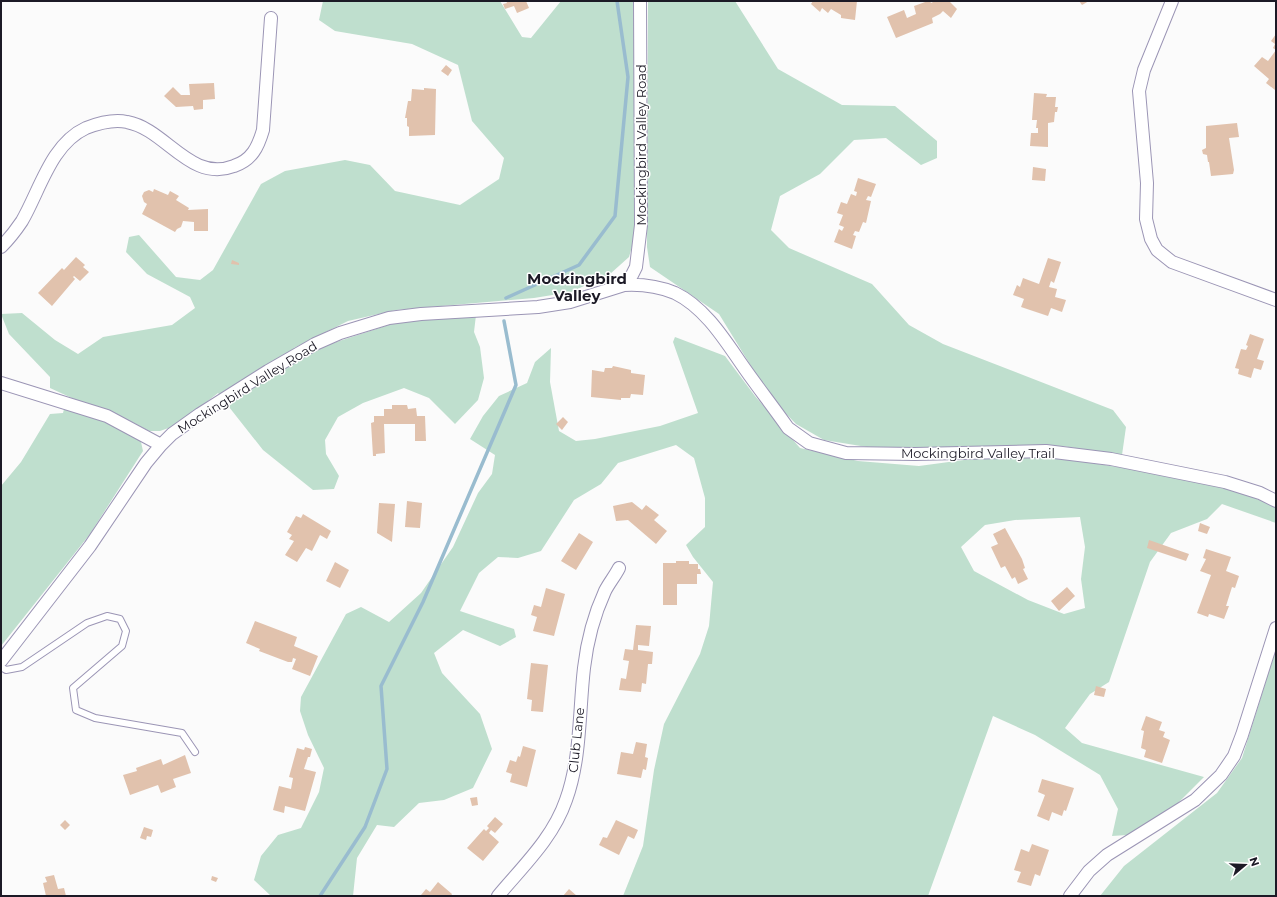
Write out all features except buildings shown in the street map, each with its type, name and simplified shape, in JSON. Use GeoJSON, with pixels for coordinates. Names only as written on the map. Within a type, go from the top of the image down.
{"type":"FeatureCollection","features":[{"type":"Feature","properties":{"kind":"street","name":"Mockingbird Valley Road"},"geometry":{"type":"LineString","coordinates":[[624,285],[636,267],[641,225],[640,1]]}},
{"type":"Feature","properties":{"kind":"street"},"geometry":{"type":"LineString","coordinates":[[1172,1],[1144,70],[1139,91],[1147,183],[1146,219],[1151,239],[1157,250],[1172,262],[1276,300]]}},
{"type":"Feature","properties":{"kind":"street"},"geometry":{"type":"LineString","coordinates":[[1,247],[12,235],[22,220],[61,147],[76,134],[93,125],[111,121],[136,124],[149,131],[195,164],[207,168],[228,168],[246,160],[258,145],[263,130],[271,18]]}},
{"type":"Feature","properties":{"kind":"street","name":"Mockingbird Valley Road"},"geometry":{"type":"LineString","coordinates":[[1,661],[90,546],[146,463],[161,445],[172,434],[200,414],[315,344],[340,333],[389,318],[415,315],[538,308],[570,302],[624,285],[643,284],[675,294],[690,303],[707,318],[724,340]]}},
{"type":"Feature","properties":{"kind":"street","name":"Mockingbird Valley Trail"},"geometry":{"type":"LineString","coordinates":[[724,340],[788,428],[802,439],[823,448],[861,454],[1012,450],[1054,452],[1111,459],[1190,474],[1225,482],[1260,493],[1276,501]]}},
{"type":"Feature","properties":{"kind":"street"},"geometry":{"type":"LineString","coordinates":[[1,383],[107,416],[161,445]]}},
{"type":"Feature","properties":{"kind":"street","name":"Club Lane"},"geometry":{"type":"LineString","coordinates":[[498,896],[544,842],[557,821],[566,800],[571,783],[576,748],[587,647],[594,619],[605,592],[619,568]]}},
{"type":"Feature","properties":{"kind":"street"},"geometry":{"type":"LineString","coordinates":[[1070,896],[1089,871],[1107,855],[1195,800],[1221,775],[1234,756],[1242,735],[1276,628]]}},
{"type":"Feature","properties":{"kind":"lane"},"geometry":{"type":"LineString","coordinates":[[1,667],[6,670],[22,667],[87,623],[107,616],[120,619],[126,631],[122,646],[73,688],[76,710],[95,718],[182,733],[195,752]]}},
{"type":"Feature","properties":{"kind":"green space"},"geometry":{"type":"Polygon","coordinates":[[[323,1],[500,1],[522,37],[531,38],[561,1],[633,1],[635,45],[635,236],[629,257],[610,274],[571,292],[534,298],[396,310],[348,321],[294,348],[306,357],[327,345],[404,320],[476,315],[474,332],[480,347],[484,378],[478,400],[455,424],[429,398],[404,388],[363,403],[338,417],[325,440],[326,454],[339,476],[334,489],[313,490],[263,450],[218,393],[177,425],[160,431],[149,431],[113,412],[74,399],[50,388],[50,377],[9,334],[1,314],[22,313],[55,340],[78,354],[103,337],[172,325],[195,308],[190,297],[147,274],[126,252],[129,237],[139,235],[176,277],[200,280],[213,270],[261,184],[285,171],[345,160],[370,165],[395,191],[460,205],[499,179],[504,158],[472,121],[458,65],[412,44],[335,31],[319,20],[323,1]]]}},
{"type":"Feature","properties":{"kind":"green space"},"geometry":{"type":"Polygon","coordinates":[[[648,1],[735,1],[778,69],[842,105],[895,106],[937,141],[937,158],[921,165],[886,138],[854,140],[820,174],[780,196],[771,230],[789,248],[872,284],[909,325],[943,344],[1113,410],[1126,427],[1122,455],[1062,446],[873,448],[824,440],[796,424],[770,397],[719,314],[650,267],[647,247],[648,1]]]}},
{"type":"Feature","properties":{"kind":"green space"},"geometry":{"type":"Polygon","coordinates":[[[675,337],[725,356],[755,396],[800,448],[858,461],[919,466],[986,457],[1058,458],[1178,476],[1238,491],[1276,507],[1276,523],[1222,504],[1207,519],[1171,533],[1150,562],[1109,682],[1090,694],[1065,728],[1082,743],[1204,777],[1169,812],[1127,835],[1112,836],[1118,809],[1100,775],[1035,735],[993,716],[928,896],[623,896],[643,846],[654,770],[664,724],[700,654],[709,626],[713,582],[693,557],[686,545],[705,527],[705,498],[694,458],[676,445],[618,463],[601,484],[574,500],[541,551],[518,558],[498,557],[479,573],[460,611],[514,629],[516,637],[500,646],[463,630],[434,653],[442,673],[480,714],[492,749],[473,788],[444,800],[419,803],[394,827],[377,825],[357,858],[353,896],[271,896],[254,880],[261,856],[278,835],[301,828],[319,792],[324,768],[308,735],[300,711],[301,697],[346,614],[361,607],[389,622],[421,593],[453,547],[478,493],[492,474],[495,455],[470,439],[483,416],[499,396],[527,383],[535,362],[551,348],[550,382],[559,431],[576,441],[595,439],[660,426],[698,413],[673,342],[675,337]],[[1080,517],[1015,520],[985,525],[961,547],[974,571],[1028,600],[1064,614],[1085,608],[1081,579],[1085,547],[1080,517]]]}},
{"type":"Feature","properties":{"kind":"green space"},"geometry":{"type":"Polygon","coordinates":[[[65,405],[136,434],[141,442],[143,451],[90,534],[1,646],[1,486],[21,462],[50,414],[63,413],[65,405]]]}},
{"type":"Feature","properties":{"kind":"green space"},"geometry":{"type":"Polygon","coordinates":[[[1276,649],[1276,896],[1100,896],[1124,866],[1217,793],[1242,758],[1276,649]]]}},
{"type":"Feature","properties":{"kind":"waterway"},"geometry":{"type":"LineString","coordinates":[[506,298],[579,265],[615,216],[628,77],[617,1]]}},
{"type":"Feature","properties":{"kind":"waterway"},"geometry":{"type":"LineString","coordinates":[[320,896],[365,827],[387,769],[381,686],[423,602],[516,385],[504,321]]}},
{"type":"Feature","properties":{"kind":"district","name":"Mockingbird Valley"},"geometry":{"type":"Point","coordinates":[577,286]}}]}
